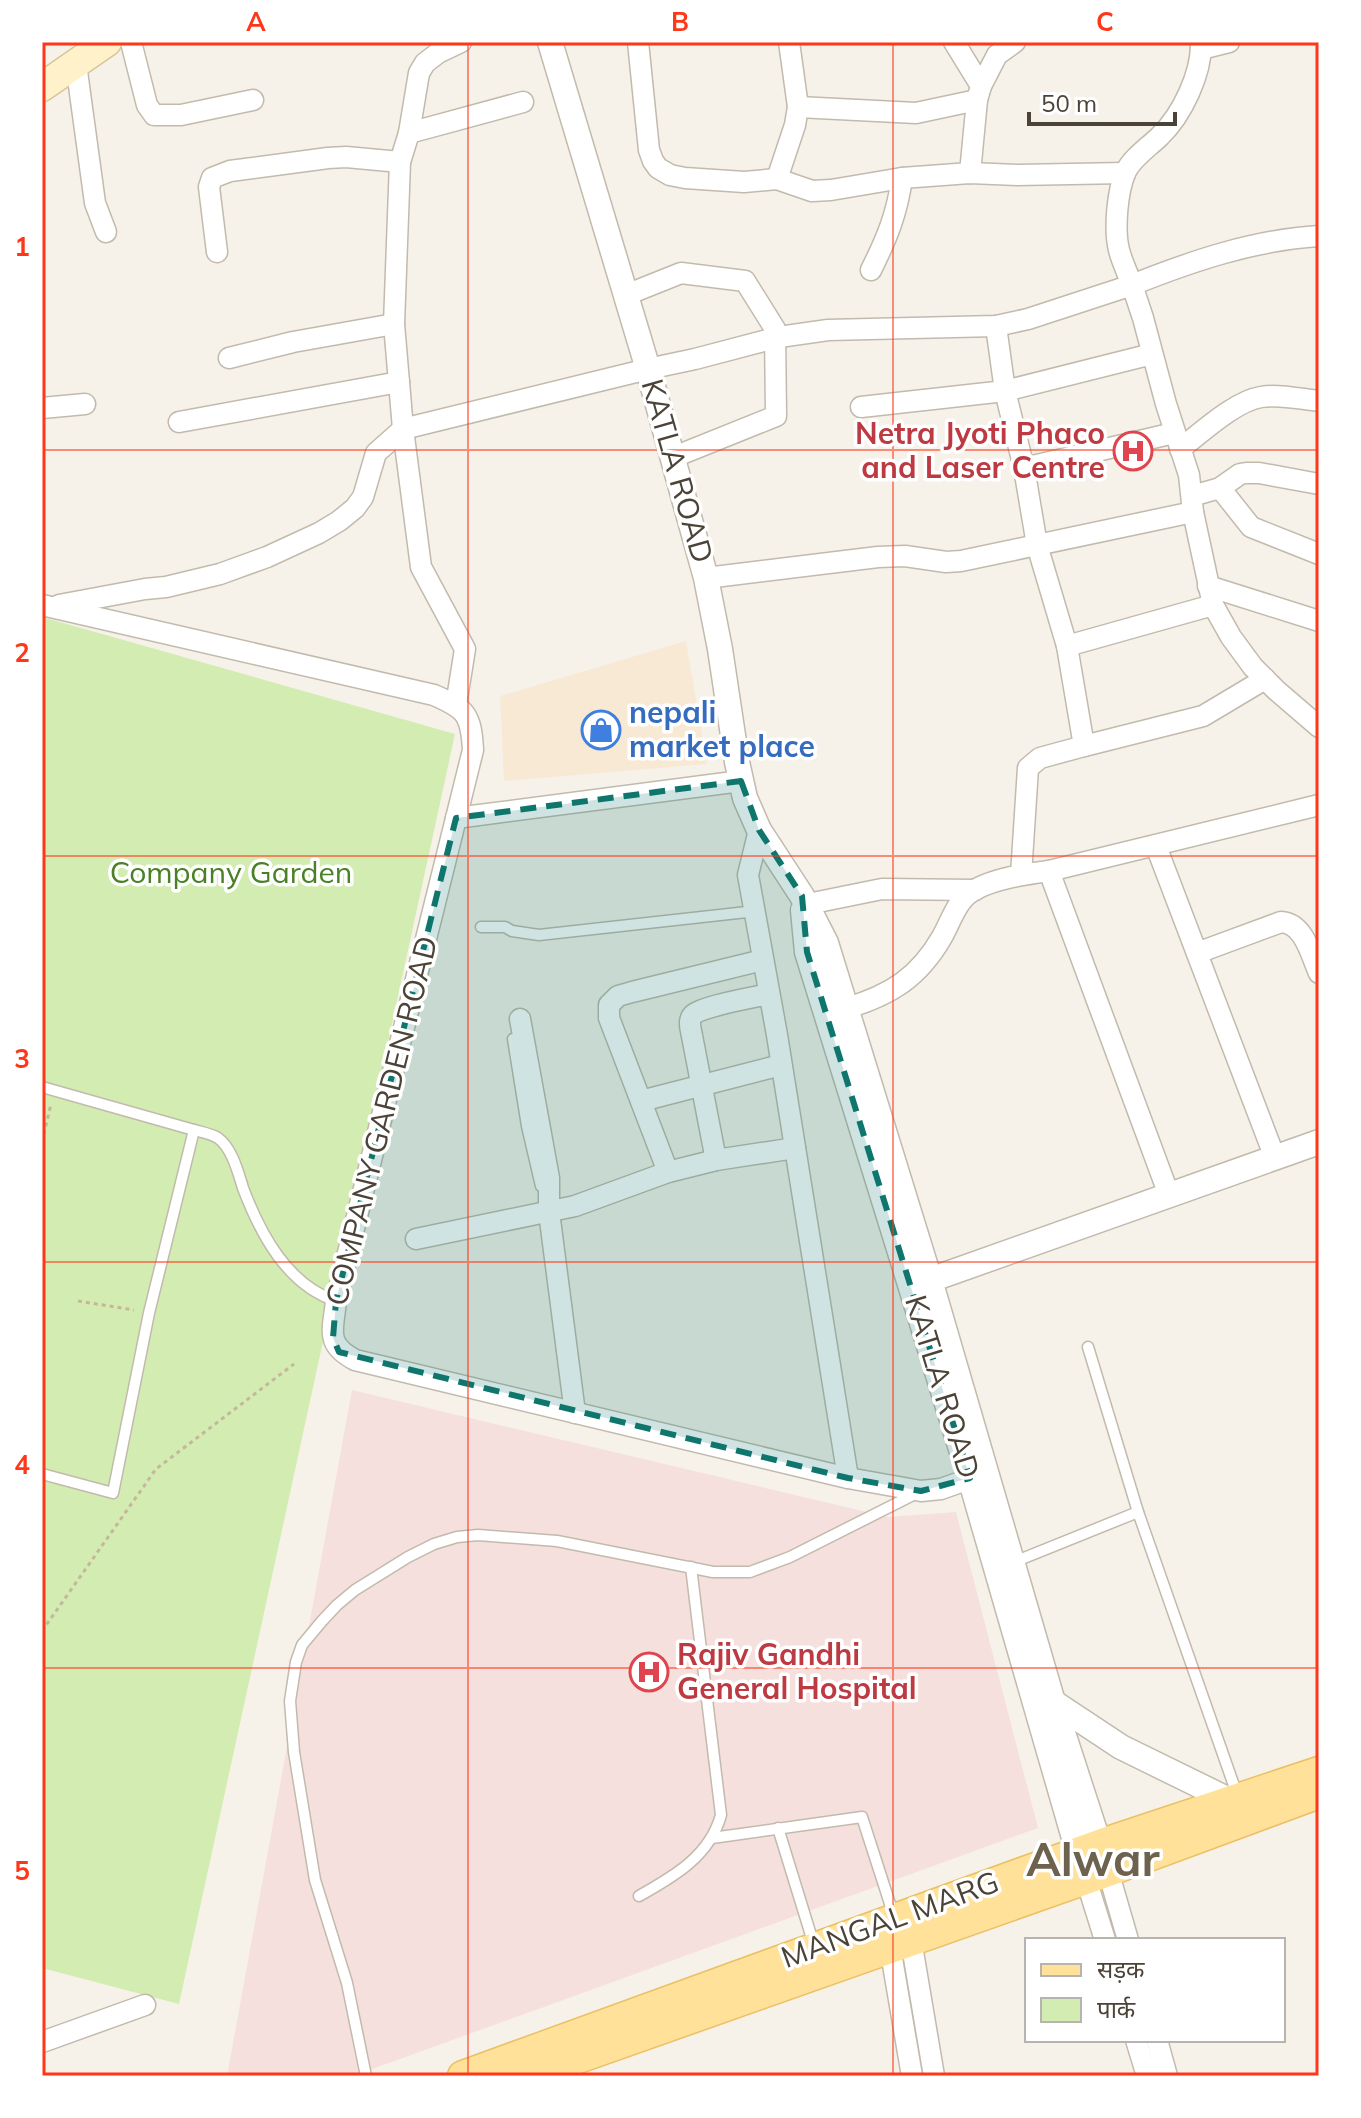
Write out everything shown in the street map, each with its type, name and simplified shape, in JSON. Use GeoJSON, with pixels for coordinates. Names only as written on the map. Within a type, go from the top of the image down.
{"type":"FeatureCollection","features":[{"type":"Feature","properties":{"kind":"main road"},"geometry":{"type":"LineString","coordinates":[[42,87],[107,42]]}},
{"type":"Feature","properties":{"kind":"main road","name":"MANGAL MARG"},"geometry":{"type":"LineString","coordinates":[[527,2076],[900,1944],[1235,1800],[1319,1772]]}},
{"type":"Feature","properties":{"kind":"main road","name":"MANGAL MARG"},"geometry":{"type":"LineString","coordinates":[[463,2076],[815,1948],[1319,1793]]}},
{"type":"Feature","properties":{"kind":"street"},"geometry":{"type":"LineString","coordinates":[[131,42],[147,105],[154,115],[181,115],[253,100]]}},
{"type":"Feature","properties":{"kind":"street"},"geometry":{"type":"LineString","coordinates":[[45,606],[434,695],[456,705],[465,649],[421,567],[403,429],[394,324],[400,162],[409,133],[419,73],[425,63],[438,53],[461,42]]}},
{"type":"Feature","properties":{"kind":"street","name":"KATLA ROAD"},"geometry":{"type":"LineString","coordinates":[[550,42],[674,457],[706,578],[745,798],[759,830],[826,943],[847,1008],[846,1041]]}},
{"type":"Feature","properties":{"kind":"street"},"geometry":{"type":"LineString","coordinates":[[638,42],[649,150],[658,168],[670,175],[744,182],[777,179],[812,191],[902,178],[970,173],[1125,173]]}},
{"type":"Feature","properties":{"kind":"street"},"geometry":{"type":"LineString","coordinates":[[777,179],[798,107],[789,42]]}},
{"type":"Feature","properties":{"kind":"street"},"geometry":{"type":"LineString","coordinates":[[954,42],[979,93]]}},
{"type":"Feature","properties":{"kind":"street"},"geometry":{"type":"LineString","coordinates":[[970,173],[979,93],[997,55],[1015,42]]}},
{"type":"Feature","properties":{"kind":"street"},"geometry":{"type":"LineString","coordinates":[[1229,42],[1201,45],[1192,84],[1178,115],[1125,173],[1118,205],[1117,239],[1189,475],[1210,595],[1231,637],[1265,679],[1319,727]]}},
{"type":"Feature","properties":{"kind":"street"},"geometry":{"type":"LineString","coordinates":[[76,64],[95,203],[106,232]]}},
{"type":"Feature","properties":{"kind":"street"},"geometry":{"type":"LineString","coordinates":[[798,107],[916,113],[979,93]]}},
{"type":"Feature","properties":{"kind":"street"},"geometry":{"type":"LineString","coordinates":[[409,133],[523,102]]}},
{"type":"Feature","properties":{"kind":"street"},"geometry":{"type":"LineString","coordinates":[[217,252],[209,187],[212,178],[230,171],[328,158],[400,162]]}},
{"type":"Feature","properties":{"kind":"street"},"geometry":{"type":"LineString","coordinates":[[871,270],[893,222],[902,178]]}},
{"type":"Feature","properties":{"kind":"street"},"geometry":{"type":"LineString","coordinates":[[45,606],[209,577],[267,557],[319,533],[355,508],[363,497],[376,453],[403,429],[775,338],[828,330],[996,326],[1028,319],[1174,268],[1230,252],[1281,240],[1319,236]]}},
{"type":"Feature","properties":{"kind":"street"},"geometry":{"type":"LineString","coordinates":[[626,295],[681,273],[745,281],[775,329],[776,416],[674,457]]}},
{"type":"Feature","properties":{"kind":"street"},"geometry":{"type":"LineString","coordinates":[[229,358],[293,342],[394,324]]}},
{"type":"Feature","properties":{"kind":"street"},"geometry":{"type":"LineString","coordinates":[[996,326],[1005,391],[1024,468],[1037,545],[1067,646],[1084,746]]}},
{"type":"Feature","properties":{"kind":"street"},"geometry":{"type":"LineString","coordinates":[[861,407],[1005,391],[1152,354]]}},
{"type":"Feature","properties":{"kind":"street"},"geometry":{"type":"LineString","coordinates":[[179,422],[399,382]]}},
{"type":"Feature","properties":{"kind":"street"},"geometry":{"type":"LineString","coordinates":[[1024,468],[1177,441],[1259,397],[1319,401]]}},
{"type":"Feature","properties":{"kind":"street"},"geometry":{"type":"LineString","coordinates":[[42,408],[85,404]]}},
{"type":"Feature","properties":{"kind":"street"},"geometry":{"type":"LineString","coordinates":[[706,578],[878,557],[913,556],[946,562],[961,561],[1037,545],[1193,504],[1246,473],[1319,484]]}},
{"type":"Feature","properties":{"kind":"street"},"geometry":{"type":"LineString","coordinates":[[1220,488],[1251,527],[1319,554]]}},
{"type":"Feature","properties":{"kind":"street"},"geometry":{"type":"LineString","coordinates":[[1067,646],[1210,595],[1319,621]]}},
{"type":"Feature","properties":{"kind":"street"},"geometry":{"type":"LineString","coordinates":[[1021,875],[1028,768],[1040,758],[1203,716],[1265,679]]}},
{"type":"Feature","properties":{"kind":"street","name":"COMPANY GARDEN ROAD"},"geometry":{"type":"LineString","coordinates":[[456,705],[467,717],[473,750],[336,1301],[333,1338],[339,1352],[355,1360],[848,1478],[921,1491],[941,1489],[978,1475]]}},
{"type":"Feature","properties":{"kind":"street"},"geometry":{"type":"LineString","coordinates":[[456,818],[741,781]]}},
{"type":"Feature","properties":{"kind":"street"},"geometry":{"type":"LineString","coordinates":[[803,902],[882,889],[975,890],[1021,875],[1156,846],[1319,805]]}},
{"type":"Feature","properties":{"kind":"street"},"geometry":{"type":"LineString","coordinates":[[759,830],[748,875],[848,1478]]}},
{"type":"Feature","properties":{"kind":"street"},"geometry":{"type":"LineString","coordinates":[[1156,846],[1275,1158]]}},
{"type":"Feature","properties":{"kind":"street"},"geometry":{"type":"LineString","coordinates":[[1049,871],[1169,1195]]}},
{"type":"Feature","properties":{"kind":"street"},"geometry":{"type":"LineString","coordinates":[[847,1008],[888,992],[917,972],[931,955],[963,900],[975,890]]}},
{"type":"Feature","properties":{"kind":"street","name":"KATLA ROAD"},"geometry":{"type":"LineString","coordinates":[[803,902],[807,952],[846,1041],[928,1294],[1004,1565],[1093,1862]]}},
{"type":"Feature","properties":{"kind":"street"},"geometry":{"type":"LineString","coordinates":[[1197,953],[1281,922],[1290,922],[1303,938],[1319,973]]}},
{"type":"Feature","properties":{"kind":"street"},"geometry":{"type":"LineString","coordinates":[[668,1172],[609,1018],[609,1005],[618,996],[763,960]]}},
{"type":"Feature","properties":{"kind":"street"},"geometry":{"type":"LineString","coordinates":[[716,1160],[690,1025],[692,1016],[697,1011],[769,994]]}},
{"type":"Feature","properties":{"kind":"street"},"geometry":{"type":"LineString","coordinates":[[520,1019],[549,1178],[549,1212],[575,1413]]}},
{"type":"Feature","properties":{"kind":"street"},"geometry":{"type":"LineString","coordinates":[[641,1101],[781,1065]]}},
{"type":"Feature","properties":{"kind":"street"},"geometry":{"type":"LineString","coordinates":[[928,1294],[1169,1195],[1319,1142]]}},
{"type":"Feature","properties":{"kind":"street"},"geometry":{"type":"LineString","coordinates":[[416,1239],[575,1206],[668,1172],[716,1160],[795,1148]]}},
{"type":"Feature","properties":{"kind":"street","name":"KATLA ROAD"},"geometry":{"type":"LineString","coordinates":[[1004,1565],[1053,1702],[1093,1862]]}},
{"type":"Feature","properties":{"kind":"street"},"geometry":{"type":"LineString","coordinates":[[1053,1702],[1140,1758],[1235,1800]]}},
{"type":"Feature","properties":{"kind":"street"},"geometry":{"type":"LineString","coordinates":[[1093,1862],[1105,1938]]}},
{"type":"Feature","properties":{"kind":"street"},"geometry":{"type":"LineString","coordinates":[[1093,1862],[1127,1938]]}},
{"type":"Feature","properties":{"kind":"street"},"geometry":{"type":"LineString","coordinates":[[900,1944],[912,2076]]}},
{"type":"Feature","properties":{"kind":"street"},"geometry":{"type":"LineString","coordinates":[[900,1944],[934,2076]]}},
{"type":"Feature","properties":{"kind":"street"},"geometry":{"type":"LineString","coordinates":[[42,2042],[145,2005]]}},
{"type":"Feature","properties":{"kind":"street"},"geometry":{"type":"LineString","coordinates":[[1147,2076],[1148,2046]]}},
{"type":"Feature","properties":{"kind":"street"},"geometry":{"type":"LineString","coordinates":[[1148,2046],[1167,2076]]}},
{"type":"Feature","properties":{"kind":"lane"},"geometry":{"type":"LineString","coordinates":[[481,927],[505,927],[539,935],[756,911]]}},
{"type":"Feature","properties":{"kind":"lane"},"geometry":{"type":"LineString","coordinates":[[513,1039],[527,1126],[549,1212]]}},
{"type":"Feature","properties":{"kind":"lane"},"geometry":{"type":"LineString","coordinates":[[42,1087],[217,1138],[235,1165],[264,1236],[287,1267],[320,1296],[336,1301]]}},
{"type":"Feature","properties":{"kind":"lane"},"geometry":{"type":"LineString","coordinates":[[42,1474],[113,1493],[149,1313],[194,1130]]}},
{"type":"Feature","properties":{"kind":"lane"},"geometry":{"type":"LineString","coordinates":[[1088,1347],[1138,1512],[1235,1800]]}},
{"type":"Feature","properties":{"kind":"lane"},"geometry":{"type":"LineString","coordinates":[[366,2076],[350,1996],[315,1880],[294,1752],[290,1701],[296,1662],[302,1645],[329,1613],[355,1590],[408,1557],[457,1537],[478,1535],[557,1541],[691,1567],[729,1573],[750,1572],[825,1541],[921,1491]]}},
{"type":"Feature","properties":{"kind":"lane"},"geometry":{"type":"LineString","coordinates":[[1004,1565],[1138,1512]]}},
{"type":"Feature","properties":{"kind":"lane"},"geometry":{"type":"LineString","coordinates":[[639,1896],[669,1879],[693,1860],[716,1832],[721,1815],[691,1567]]}},
{"type":"Feature","properties":{"kind":"lane"},"geometry":{"type":"LineString","coordinates":[[712,1838],[862,1817],[892,1910]]}},
{"type":"Feature","properties":{"kind":"lane"},"geometry":{"type":"LineString","coordinates":[[778,1828],[815,1948]]}},
{"type":"Feature","properties":{"kind":"path"},"geometry":{"type":"LineString","coordinates":[[42,1142],[55,1089]]}},
{"type":"Feature","properties":{"kind":"path"},"geometry":{"type":"LineString","coordinates":[[78,1301],[149,1313]]}},
{"type":"Feature","properties":{"kind":"path"},"geometry":{"type":"LineString","coordinates":[[42,1631],[156,1469],[294,1364]]}},
{"type":"Feature","properties":{"kind":"highlighted area"},"geometry":{"type":"Polygon","coordinates":[[[741,781],[759,830],[802,896],[807,952],[970,1478],[921,1491],[848,1478],[339,1352],[333,1338],[336,1301],[456,818],[741,781]]]}},
{"type":"Feature","properties":{"kind":"shaded area","name":"nepali market place"},"geometry":{"type":"Polygon","coordinates":[[[686,641],[707,764],[504,781],[500,696],[686,641]]]}},
{"type":"Feature","properties":{"kind":"shaded area","name":"Rajiv Gandhi General Hospital"},"geometry":{"type":"Polygon","coordinates":[[[352,1390],[888,1517],[956,1512],[1038,1828],[353,2076],[227,2076],[352,1390]]]}},
{"type":"Feature","properties":{"kind":"green space","name":"Company Garden"},"geometry":{"type":"Polygon","coordinates":[[[42,617],[455,734],[179,2004],[42,1968],[42,617]]]}},
{"type":"Feature","properties":{"kind":"place","name":"Netra Jyoti Phaco and Laser Centre"},"geometry":{"type":"Point","coordinates":[1133,451]}},
{"type":"Feature","properties":{"kind":"place","name":"nepali market place"},"geometry":{"type":"Point","coordinates":[601,730]}},
{"type":"Feature","properties":{"kind":"place","name":"Rajiv Gandhi General Hospital"},"geometry":{"type":"Point","coordinates":[649,1672]}},
{"type":"Feature","properties":{"kind":"district","name":"Alwar"},"geometry":{"type":"Point","coordinates":[1093,1860]}}]}
